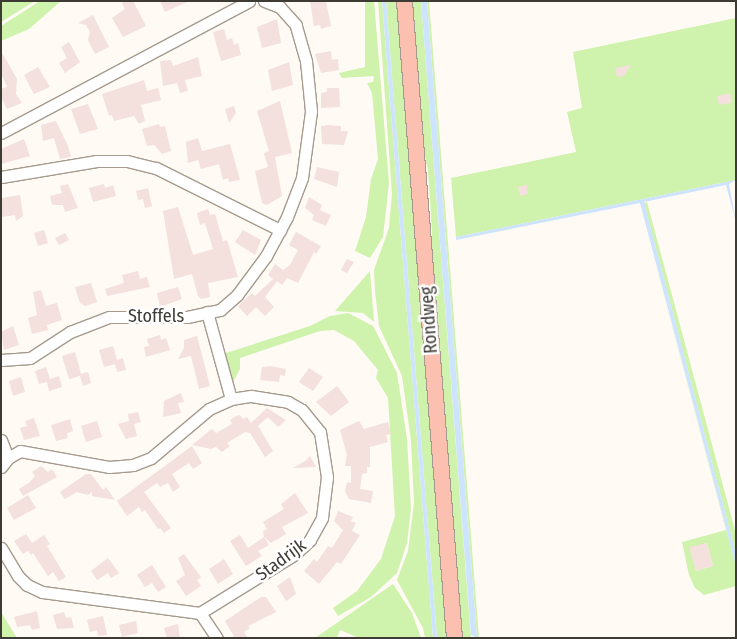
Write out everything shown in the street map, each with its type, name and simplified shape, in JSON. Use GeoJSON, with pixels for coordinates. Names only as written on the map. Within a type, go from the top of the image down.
{"type":"FeatureCollection","features":[{"type":"Feature","properties":{"kind":"main road","name":"Rondweg"},"geometry":{"type":"LineString","coordinates":[[404,1],[454,638]]}},
{"type":"Feature","properties":{"kind":"street"},"geometry":{"type":"LineString","coordinates":[[1,133],[249,1]]}},
{"type":"Feature","properties":{"kind":"street","name":"Stoffels"},"geometry":{"type":"LineString","coordinates":[[1,360],[30,358],[70,332],[110,317],[188,317],[220,310],[237,295],[266,256],[295,198],[306,158],[310,86],[296,25],[280,7],[264,1]]}},
{"type":"Feature","properties":{"kind":"street"},"geometry":{"type":"LineString","coordinates":[[1,177],[97,161],[127,161],[156,168],[280,230]]}},
{"type":"Feature","properties":{"kind":"street"},"geometry":{"type":"LineString","coordinates":[[206,312],[231,398]]}},
{"type":"Feature","properties":{"kind":"street","name":"Stadrijk"},"geometry":{"type":"LineString","coordinates":[[1,440],[5,462],[20,451],[110,467],[133,465],[150,458],[209,409],[231,398],[250,396],[279,399],[302,410],[320,432],[325,449],[327,477],[324,507],[310,540],[295,554],[200,613]]}},
{"type":"Feature","properties":{"kind":"street"},"geometry":{"type":"LineString","coordinates":[[1,548],[18,576],[27,585],[42,592],[200,613],[217,638]]}},
{"type":"Feature","properties":{"kind":"green space"},"geometry":{"type":"Polygon","coordinates":[[[1,1],[35,1],[1,22],[1,1]]]}},
{"type":"Feature","properties":{"kind":"green space"},"geometry":{"type":"Polygon","coordinates":[[[40,1],[61,1],[29,29],[1,41],[1,26],[40,1]]]}},
{"type":"Feature","properties":{"kind":"green space"},"geometry":{"type":"Polygon","coordinates":[[[365,1],[374,1],[389,183],[383,237],[370,258],[355,251],[366,217],[371,179],[378,159],[372,93],[367,83],[373,82],[374,76],[342,78],[339,73],[365,67],[365,1]]]}},
{"type":"Feature","properties":{"kind":"green space"},"geometry":{"type":"Polygon","coordinates":[[[378,1],[382,1],[433,638],[425,638],[423,628],[397,580],[408,551],[414,503],[411,441],[402,376],[379,326],[375,291],[374,270],[389,228],[392,194],[378,1]]]}},
{"type":"Feature","properties":{"kind":"green space"},"geometry":{"type":"Polygon","coordinates":[[[386,1],[399,1],[449,638],[437,638],[386,1]]]}},
{"type":"Feature","properties":{"kind":"green space"},"geometry":{"type":"Polygon","coordinates":[[[409,1],[421,1],[471,638],[460,638],[430,272],[432,232],[428,170],[419,127],[409,1]]]}},
{"type":"Feature","properties":{"kind":"green space"},"geometry":{"type":"Polygon","coordinates":[[[427,1],[429,1],[479,638],[477,638],[427,1]]]}},
{"type":"Feature","properties":{"kind":"green space"},"geometry":{"type":"Polygon","coordinates":[[[736,18],[736,180],[456,237],[451,178],[576,152],[567,112],[582,108],[573,52],[736,18]]]}},
{"type":"Feature","properties":{"kind":"green space"},"geometry":{"type":"Polygon","coordinates":[[[647,202],[736,534],[736,554],[644,203],[647,202]]]}},
{"type":"Feature","properties":{"kind":"green space"},"geometry":{"type":"Polygon","coordinates":[[[639,203],[736,566],[736,586],[704,595],[695,588],[689,575],[682,542],[726,530],[639,203]],[[707,543],[690,548],[696,571],[713,566],[707,543]]]}},
{"type":"Feature","properties":{"kind":"green space"},"geometry":{"type":"Polygon","coordinates":[[[370,271],[374,322],[363,313],[335,311],[370,271]]]}},
{"type":"Feature","properties":{"kind":"green space"},"geometry":{"type":"Polygon","coordinates":[[[348,313],[373,326],[397,373],[407,439],[411,509],[407,543],[397,573],[371,597],[338,616],[333,608],[357,591],[381,559],[395,516],[388,398],[376,378],[378,370],[354,341],[334,330],[320,331],[240,358],[240,369],[231,386],[223,354],[310,326],[330,316],[348,313]]]}},
{"type":"Feature","properties":{"kind":"green space"},"geometry":{"type":"Polygon","coordinates":[[[393,584],[412,613],[421,638],[359,638],[340,630],[337,638],[315,638],[393,584]]]}},
{"type":"Feature","properties":{"kind":"green space"},"geometry":{"type":"Polygon","coordinates":[[[1,612],[17,638],[1,638],[1,612]]]}},
{"type":"Feature","properties":{"kind":"water"},"geometry":{"type":"Polygon","coordinates":[[[382,1],[386,1],[437,638],[433,638],[382,1]]]}},
{"type":"Feature","properties":{"kind":"water"},"geometry":{"type":"Polygon","coordinates":[[[421,1],[427,1],[477,638],[471,635],[421,1]]]}},
{"type":"Feature","properties":{"kind":"water"},"geometry":{"type":"Polygon","coordinates":[[[736,180],[729,184],[736,222],[726,185],[644,202],[736,554],[736,566],[640,203],[456,240],[456,237],[736,180]]]}},
{"type":"Feature","properties":{"kind":"building"},"geometry":{"type":"Polygon","coordinates":[[[121,1],[133,1],[146,26],[123,37],[112,18],[125,9],[121,1]]]}},
{"type":"Feature","properties":{"kind":"building"},"geometry":{"type":"Polygon","coordinates":[[[160,1],[189,1],[165,12],[160,1]]]}},
{"type":"Feature","properties":{"kind":"building"},"geometry":{"type":"Polygon","coordinates":[[[310,1],[326,1],[331,26],[321,29],[320,25],[314,26],[310,1]]]}},
{"type":"Feature","properties":{"kind":"building"},"geometry":{"type":"Polygon","coordinates":[[[93,15],[109,47],[95,54],[88,40],[90,32],[86,25],[78,23],[93,15]]]}},
{"type":"Feature","properties":{"kind":"building"},"geometry":{"type":"Polygon","coordinates":[[[277,19],[281,43],[262,48],[257,27],[277,19]]]}},
{"type":"Feature","properties":{"kind":"building"},"geometry":{"type":"Polygon","coordinates":[[[224,29],[227,40],[232,38],[234,45],[238,43],[241,55],[221,61],[213,32],[224,29]]]}},
{"type":"Feature","properties":{"kind":"building"},"geometry":{"type":"Polygon","coordinates":[[[69,42],[80,62],[65,73],[59,63],[67,58],[61,47],[69,42]]]}},
{"type":"Feature","properties":{"kind":"building"},"geometry":{"type":"Polygon","coordinates":[[[1,51],[17,79],[16,94],[22,103],[7,109],[1,97],[1,89],[7,87],[1,73],[1,51]]]}},
{"type":"Feature","properties":{"kind":"building"},"geometry":{"type":"Polygon","coordinates":[[[331,51],[332,60],[338,59],[339,70],[321,73],[315,54],[331,51]]]}},
{"type":"Feature","properties":{"kind":"building"},"geometry":{"type":"Polygon","coordinates":[[[198,57],[202,76],[185,80],[188,91],[180,93],[177,83],[163,86],[160,61],[171,60],[173,66],[198,57]]]}},
{"type":"Feature","properties":{"kind":"building"},"geometry":{"type":"Polygon","coordinates":[[[289,62],[293,85],[272,91],[268,70],[289,62]]]}},
{"type":"Feature","properties":{"kind":"building"},"geometry":{"type":"Polygon","coordinates":[[[631,65],[624,76],[617,77],[615,68],[631,65]]]}},
{"type":"Feature","properties":{"kind":"building"},"geometry":{"type":"Polygon","coordinates":[[[38,67],[50,87],[34,94],[24,75],[38,67]]]}},
{"type":"Feature","properties":{"kind":"building"},"geometry":{"type":"Polygon","coordinates":[[[144,80],[147,91],[158,88],[161,100],[141,105],[145,121],[139,124],[134,116],[114,121],[112,115],[109,116],[102,94],[144,80]]]}},
{"type":"Feature","properties":{"kind":"building"},"geometry":{"type":"Polygon","coordinates":[[[327,88],[339,88],[340,107],[321,108],[321,93],[327,92],[327,88]]]}},
{"type":"Feature","properties":{"kind":"building"},"geometry":{"type":"Polygon","coordinates":[[[730,93],[732,103],[719,105],[717,96],[730,93]]]}},
{"type":"Feature","properties":{"kind":"building"},"geometry":{"type":"Polygon","coordinates":[[[280,101],[292,153],[275,157],[282,196],[267,205],[262,203],[255,171],[268,167],[264,153],[269,151],[257,111],[280,101]]]}},
{"type":"Feature","properties":{"kind":"building"},"geometry":{"type":"Polygon","coordinates":[[[88,104],[98,129],[80,134],[71,109],[88,104]]]}},
{"type":"Feature","properties":{"kind":"building"},"geometry":{"type":"Polygon","coordinates":[[[234,106],[236,113],[229,123],[225,109],[234,106]]]}},
{"type":"Feature","properties":{"kind":"building"},"geometry":{"type":"Polygon","coordinates":[[[56,121],[71,157],[60,159],[54,138],[43,141],[41,125],[56,121]]]}},
{"type":"Feature","properties":{"kind":"building"},"geometry":{"type":"Polygon","coordinates":[[[159,124],[160,127],[165,126],[171,151],[162,154],[154,145],[147,146],[142,129],[159,124]]]}},
{"type":"Feature","properties":{"kind":"building"},"geometry":{"type":"Polygon","coordinates":[[[321,126],[341,126],[341,131],[348,131],[344,145],[322,144],[321,126]]]}},
{"type":"Feature","properties":{"kind":"building"},"geometry":{"type":"Polygon","coordinates":[[[198,138],[202,151],[230,144],[240,180],[229,182],[228,178],[223,180],[219,164],[201,169],[198,160],[188,163],[186,142],[198,138]]]}},
{"type":"Feature","properties":{"kind":"building"},"geometry":{"type":"Polygon","coordinates":[[[24,139],[30,156],[1,164],[1,149],[24,139]]]}},
{"type":"Feature","properties":{"kind":"building"},"geometry":{"type":"Polygon","coordinates":[[[317,167],[339,172],[337,187],[314,179],[317,167]]]}},
{"type":"Feature","properties":{"kind":"building"},"geometry":{"type":"Polygon","coordinates":[[[68,184],[78,208],[65,212],[63,205],[52,205],[50,196],[62,193],[60,186],[68,184]]]}},
{"type":"Feature","properties":{"kind":"building"},"geometry":{"type":"Polygon","coordinates":[[[104,184],[105,188],[113,185],[116,196],[93,202],[89,188],[104,184]]]}},
{"type":"Feature","properties":{"kind":"building"},"geometry":{"type":"Polygon","coordinates":[[[527,185],[528,194],[520,196],[518,187],[527,185]]]}},
{"type":"Feature","properties":{"kind":"building"},"geometry":{"type":"Polygon","coordinates":[[[148,188],[152,206],[145,208],[143,199],[138,200],[136,191],[148,188]]]}},
{"type":"Feature","properties":{"kind":"building"},"geometry":{"type":"Polygon","coordinates":[[[20,195],[23,216],[16,221],[15,215],[2,217],[1,198],[20,195]]]}},
{"type":"Feature","properties":{"kind":"building"},"geometry":{"type":"Polygon","coordinates":[[[309,197],[322,205],[320,210],[331,215],[326,226],[312,220],[314,215],[305,208],[309,197]]]}},
{"type":"Feature","properties":{"kind":"building"},"geometry":{"type":"Polygon","coordinates":[[[178,207],[193,255],[213,249],[205,223],[200,225],[197,213],[208,209],[210,215],[215,214],[223,241],[227,240],[238,277],[208,283],[210,297],[201,299],[198,296],[192,274],[174,279],[163,211],[178,207]]]}},
{"type":"Feature","properties":{"kind":"building"},"geometry":{"type":"Polygon","coordinates":[[[44,230],[48,243],[38,246],[34,233],[44,230]]]}},
{"type":"Feature","properties":{"kind":"building"},"geometry":{"type":"Polygon","coordinates":[[[243,230],[261,240],[255,255],[235,242],[243,230]]]}},
{"type":"Feature","properties":{"kind":"building"},"geometry":{"type":"Polygon","coordinates":[[[296,232],[321,246],[316,254],[314,252],[298,283],[287,278],[282,285],[277,281],[265,297],[274,307],[265,316],[256,307],[247,316],[238,306],[252,293],[255,296],[273,279],[268,275],[275,264],[283,270],[290,265],[298,250],[289,245],[296,232]]]}},
{"type":"Feature","properties":{"kind":"building"},"geometry":{"type":"Polygon","coordinates":[[[65,233],[69,240],[59,245],[55,238],[65,233]]]}},
{"type":"Feature","properties":{"kind":"building"},"geometry":{"type":"Polygon","coordinates":[[[347,259],[354,262],[347,273],[341,270],[347,259]]]}},
{"type":"Feature","properties":{"kind":"building"},"geometry":{"type":"Polygon","coordinates":[[[138,271],[140,279],[147,277],[150,287],[107,296],[105,289],[124,283],[122,275],[138,271]]]}},
{"type":"Feature","properties":{"kind":"building"},"geometry":{"type":"Polygon","coordinates":[[[91,283],[97,302],[85,306],[80,303],[75,287],[91,283]]]}},
{"type":"Feature","properties":{"kind":"building"},"geometry":{"type":"Polygon","coordinates":[[[178,287],[182,299],[160,307],[157,293],[178,287]]]}},
{"type":"Feature","properties":{"kind":"building"},"geometry":{"type":"Polygon","coordinates":[[[41,290],[46,306],[57,303],[62,320],[47,325],[48,330],[32,334],[28,318],[37,315],[33,292],[41,290]]]}},
{"type":"Feature","properties":{"kind":"building"},"geometry":{"type":"Polygon","coordinates":[[[13,326],[19,345],[4,350],[1,332],[13,326]]]}},
{"type":"Feature","properties":{"kind":"building"},"geometry":{"type":"Polygon","coordinates":[[[160,335],[161,340],[166,338],[170,350],[146,357],[144,347],[149,346],[147,339],[160,335]]]}},
{"type":"Feature","properties":{"kind":"building"},"geometry":{"type":"Polygon","coordinates":[[[197,336],[210,386],[199,389],[191,356],[178,359],[184,348],[184,340],[197,336]]]}},
{"type":"Feature","properties":{"kind":"building"},"geometry":{"type":"Polygon","coordinates":[[[113,346],[117,360],[123,358],[126,370],[117,372],[115,364],[104,367],[99,350],[113,346]]]}},
{"type":"Feature","properties":{"kind":"building"},"geometry":{"type":"Polygon","coordinates":[[[75,352],[81,374],[88,372],[91,383],[83,386],[80,376],[69,379],[62,356],[75,352]]]}},
{"type":"Feature","properties":{"kind":"building"},"geometry":{"type":"Polygon","coordinates":[[[270,366],[286,369],[285,376],[280,375],[279,382],[260,380],[262,367],[270,366]]]}},
{"type":"Feature","properties":{"kind":"building"},"geometry":{"type":"Polygon","coordinates":[[[46,367],[50,379],[59,376],[62,387],[49,391],[47,382],[39,384],[35,371],[46,367]]]}},
{"type":"Feature","properties":{"kind":"building"},"geometry":{"type":"Polygon","coordinates":[[[309,368],[323,377],[313,391],[299,382],[309,368]]]}},
{"type":"Feature","properties":{"kind":"building"},"geometry":{"type":"Polygon","coordinates":[[[21,377],[25,392],[13,396],[9,381],[21,377]]]}},
{"type":"Feature","properties":{"kind":"building"},"geometry":{"type":"Polygon","coordinates":[[[337,386],[349,402],[331,416],[316,402],[337,386]]]}},
{"type":"Feature","properties":{"kind":"building"},"geometry":{"type":"Polygon","coordinates":[[[181,393],[184,402],[178,403],[181,413],[163,417],[164,401],[181,393]]]}},
{"type":"Feature","properties":{"kind":"building"},"geometry":{"type":"Polygon","coordinates":[[[267,408],[286,420],[278,427],[268,417],[258,426],[273,451],[265,457],[250,433],[245,432],[227,443],[230,446],[222,452],[216,447],[211,449],[192,445],[212,429],[216,433],[232,424],[230,420],[236,416],[240,415],[243,419],[247,417],[251,423],[267,408]]]}},
{"type":"Feature","properties":{"kind":"building"},"geometry":{"type":"Polygon","coordinates":[[[138,412],[141,422],[134,424],[137,436],[126,439],[118,424],[129,421],[128,414],[138,412]]]}},
{"type":"Feature","properties":{"kind":"building"},"geometry":{"type":"Polygon","coordinates":[[[34,418],[40,436],[24,440],[20,428],[27,426],[25,421],[34,418]]]}},
{"type":"Feature","properties":{"kind":"building"},"geometry":{"type":"Polygon","coordinates":[[[70,419],[73,431],[67,433],[68,438],[56,441],[51,425],[70,419]]]}},
{"type":"Feature","properties":{"kind":"building"},"geometry":{"type":"Polygon","coordinates":[[[97,421],[102,437],[86,442],[81,426],[97,421]]]}},
{"type":"Feature","properties":{"kind":"building"},"geometry":{"type":"Polygon","coordinates":[[[359,421],[364,429],[388,422],[391,434],[386,435],[388,442],[370,447],[370,467],[367,467],[367,473],[362,474],[360,489],[373,491],[371,503],[349,499],[345,491],[347,482],[351,483],[351,466],[345,466],[347,455],[340,430],[359,421]]]}},
{"type":"Feature","properties":{"kind":"building"},"geometry":{"type":"Polygon","coordinates":[[[192,446],[202,463],[193,469],[189,463],[172,474],[180,487],[173,492],[168,483],[160,487],[157,483],[144,492],[171,528],[164,533],[160,528],[158,529],[145,510],[142,512],[139,507],[127,516],[117,501],[192,446]]]}},
{"type":"Feature","properties":{"kind":"building"},"geometry":{"type":"Polygon","coordinates":[[[310,456],[316,467],[293,468],[305,461],[310,456]]]}},
{"type":"Feature","properties":{"kind":"building"},"geometry":{"type":"Polygon","coordinates":[[[41,466],[48,472],[52,469],[57,477],[23,496],[19,489],[30,482],[35,476],[32,472],[41,466]]]}},
{"type":"Feature","properties":{"kind":"building"},"geometry":{"type":"Polygon","coordinates":[[[86,474],[91,474],[103,490],[106,487],[115,500],[92,496],[92,492],[88,495],[77,492],[65,499],[60,492],[86,474]]]}},
{"type":"Feature","properties":{"kind":"building"},"geometry":{"type":"Polygon","coordinates":[[[295,493],[308,513],[282,527],[286,534],[271,543],[264,537],[263,531],[267,529],[263,522],[284,509],[281,504],[295,493]]]}},
{"type":"Feature","properties":{"kind":"building"},"geometry":{"type":"Polygon","coordinates":[[[28,495],[36,508],[14,520],[7,508],[28,495]]]}},
{"type":"Feature","properties":{"kind":"building"},"geometry":{"type":"Polygon","coordinates":[[[338,511],[353,517],[351,521],[356,523],[352,531],[360,535],[341,564],[337,562],[319,584],[304,571],[314,559],[317,562],[328,546],[332,548],[343,530],[334,521],[338,511]]]}},
{"type":"Feature","properties":{"kind":"building"},"geometry":{"type":"Polygon","coordinates":[[[26,534],[32,543],[44,535],[50,544],[47,546],[66,577],[59,581],[53,572],[48,576],[33,553],[31,555],[28,551],[23,554],[14,541],[26,534]]]}},
{"type":"Feature","properties":{"kind":"building"},"geometry":{"type":"Polygon","coordinates":[[[240,535],[248,548],[264,537],[269,545],[258,551],[262,556],[246,566],[230,541],[240,535]]]}},
{"type":"Feature","properties":{"kind":"building"},"geometry":{"type":"Polygon","coordinates":[[[707,543],[713,566],[696,571],[689,547],[707,543]]]}},
{"type":"Feature","properties":{"kind":"building"},"geometry":{"type":"Polygon","coordinates":[[[184,554],[201,577],[197,580],[201,586],[186,596],[176,581],[185,575],[178,558],[184,554]]]}},
{"type":"Feature","properties":{"kind":"building"},"geometry":{"type":"Polygon","coordinates":[[[108,558],[119,573],[111,578],[108,573],[97,580],[91,571],[108,558]]]}},
{"type":"Feature","properties":{"kind":"building"},"geometry":{"type":"Polygon","coordinates":[[[224,559],[233,574],[218,584],[209,569],[224,559]]]}},
{"type":"Feature","properties":{"kind":"building"},"geometry":{"type":"Polygon","coordinates":[[[152,565],[166,587],[158,592],[152,583],[145,587],[137,575],[152,565]]]}},
{"type":"Feature","properties":{"kind":"building"},"geometry":{"type":"Polygon","coordinates":[[[290,577],[296,594],[286,601],[277,586],[290,577]]]}},
{"type":"Feature","properties":{"kind":"building"},"geometry":{"type":"Polygon","coordinates":[[[261,597],[266,597],[276,612],[248,626],[250,628],[244,632],[248,638],[235,638],[225,621],[261,597]]]}},
{"type":"Feature","properties":{"kind":"building"},"geometry":{"type":"Polygon","coordinates":[[[37,611],[40,628],[32,630],[30,625],[17,627],[14,617],[37,611]]]}},
{"type":"Feature","properties":{"kind":"building"},"geometry":{"type":"Polygon","coordinates":[[[64,612],[66,618],[71,617],[74,628],[57,629],[53,615],[64,612]]]}},
{"type":"Feature","properties":{"kind":"building"},"geometry":{"type":"Polygon","coordinates":[[[103,616],[107,635],[98,636],[97,630],[90,632],[87,620],[103,616]]]}},
{"type":"Feature","properties":{"kind":"building"},"geometry":{"type":"Polygon","coordinates":[[[136,621],[138,633],[122,637],[119,625],[136,621]]]}},
{"type":"Feature","properties":{"kind":"building"},"geometry":{"type":"Polygon","coordinates":[[[178,624],[180,638],[167,638],[164,628],[178,624]]]}}]}
